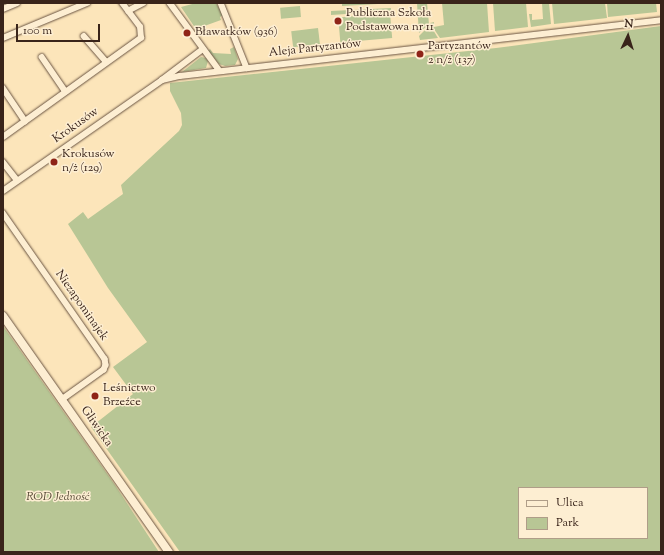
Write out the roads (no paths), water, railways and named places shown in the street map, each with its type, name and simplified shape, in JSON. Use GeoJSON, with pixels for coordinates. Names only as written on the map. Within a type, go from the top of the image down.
{"type":"FeatureCollection","features":[{"type":"Feature","properties":{"kind":"main road","name":"Gliwicka"},"geometry":{"type":"LineString","coordinates":[[3,316],[170,552]]}},
{"type":"Feature","properties":{"kind":"street"},"geometry":{"type":"LineString","coordinates":[[3,9],[17,3]]}},
{"type":"Feature","properties":{"kind":"street"},"geometry":{"type":"LineString","coordinates":[[3,38],[87,3]]}},
{"type":"Feature","properties":{"kind":"street"},"geometry":{"type":"LineString","coordinates":[[3,136],[66,92],[106,61],[141,38],[140,27],[122,3]]}},
{"type":"Feature","properties":{"kind":"street"},"geometry":{"type":"LineString","coordinates":[[128,11],[143,3]]}},
{"type":"Feature","properties":{"kind":"street"},"geometry":{"type":"LineString","coordinates":[[170,3],[220,71]]}},
{"type":"Feature","properties":{"kind":"street"},"geometry":{"type":"LineString","coordinates":[[221,3],[247,68]]}},
{"type":"Feature","properties":{"kind":"street","name":"Aleja Partyzantów"},"geometry":{"type":"LineString","coordinates":[[162,80],[220,71],[661,20]]}},
{"type":"Feature","properties":{"kind":"street"},"geometry":{"type":"LineString","coordinates":[[84,36],[106,61]]}},
{"type":"Feature","properties":{"kind":"street","name":"Krokusów"},"geometry":{"type":"LineString","coordinates":[[3,191],[162,80],[203,49]]}},
{"type":"Feature","properties":{"kind":"street"},"geometry":{"type":"LineString","coordinates":[[42,57],[66,92]]}},
{"type":"Feature","properties":{"kind":"street"},"geometry":{"type":"LineString","coordinates":[[3,88],[25,121]]}},
{"type":"Feature","properties":{"kind":"street"},"geometry":{"type":"LineString","coordinates":[[3,162],[17,180]]}},
{"type":"Feature","properties":{"kind":"street","name":"Niezapominajek"},"geometry":{"type":"LineString","coordinates":[[3,213],[105,359],[106,364],[104,370],[62,400]]}},
{"type":"Feature","properties":{"kind":"place","name":"Publiczna Szkoła Podstawowa nr 11"},"geometry":{"type":"Point","coordinates":[338,21]}},
{"type":"Feature","properties":{"kind":"place","name":"Bławatków (936)"},"geometry":{"type":"Point","coordinates":[187,33]}},
{"type":"Feature","properties":{"kind":"place","name":"Partyzantów 2 n/ż (137)"},"geometry":{"type":"Point","coordinates":[420,54]}},
{"type":"Feature","properties":{"kind":"place","name":"Krokusów n/ż (129)"},"geometry":{"type":"Point","coordinates":[54,162]}},
{"type":"Feature","properties":{"kind":"place","name":"Leśnictwo Brzeźce"},"geometry":{"type":"Point","coordinates":[95,396]}},
{"type":"Feature","properties":{"kind":"park label","name":"ROD Jedność"},"geometry":{"type":"Point","coordinates":[58,498]}}]}
